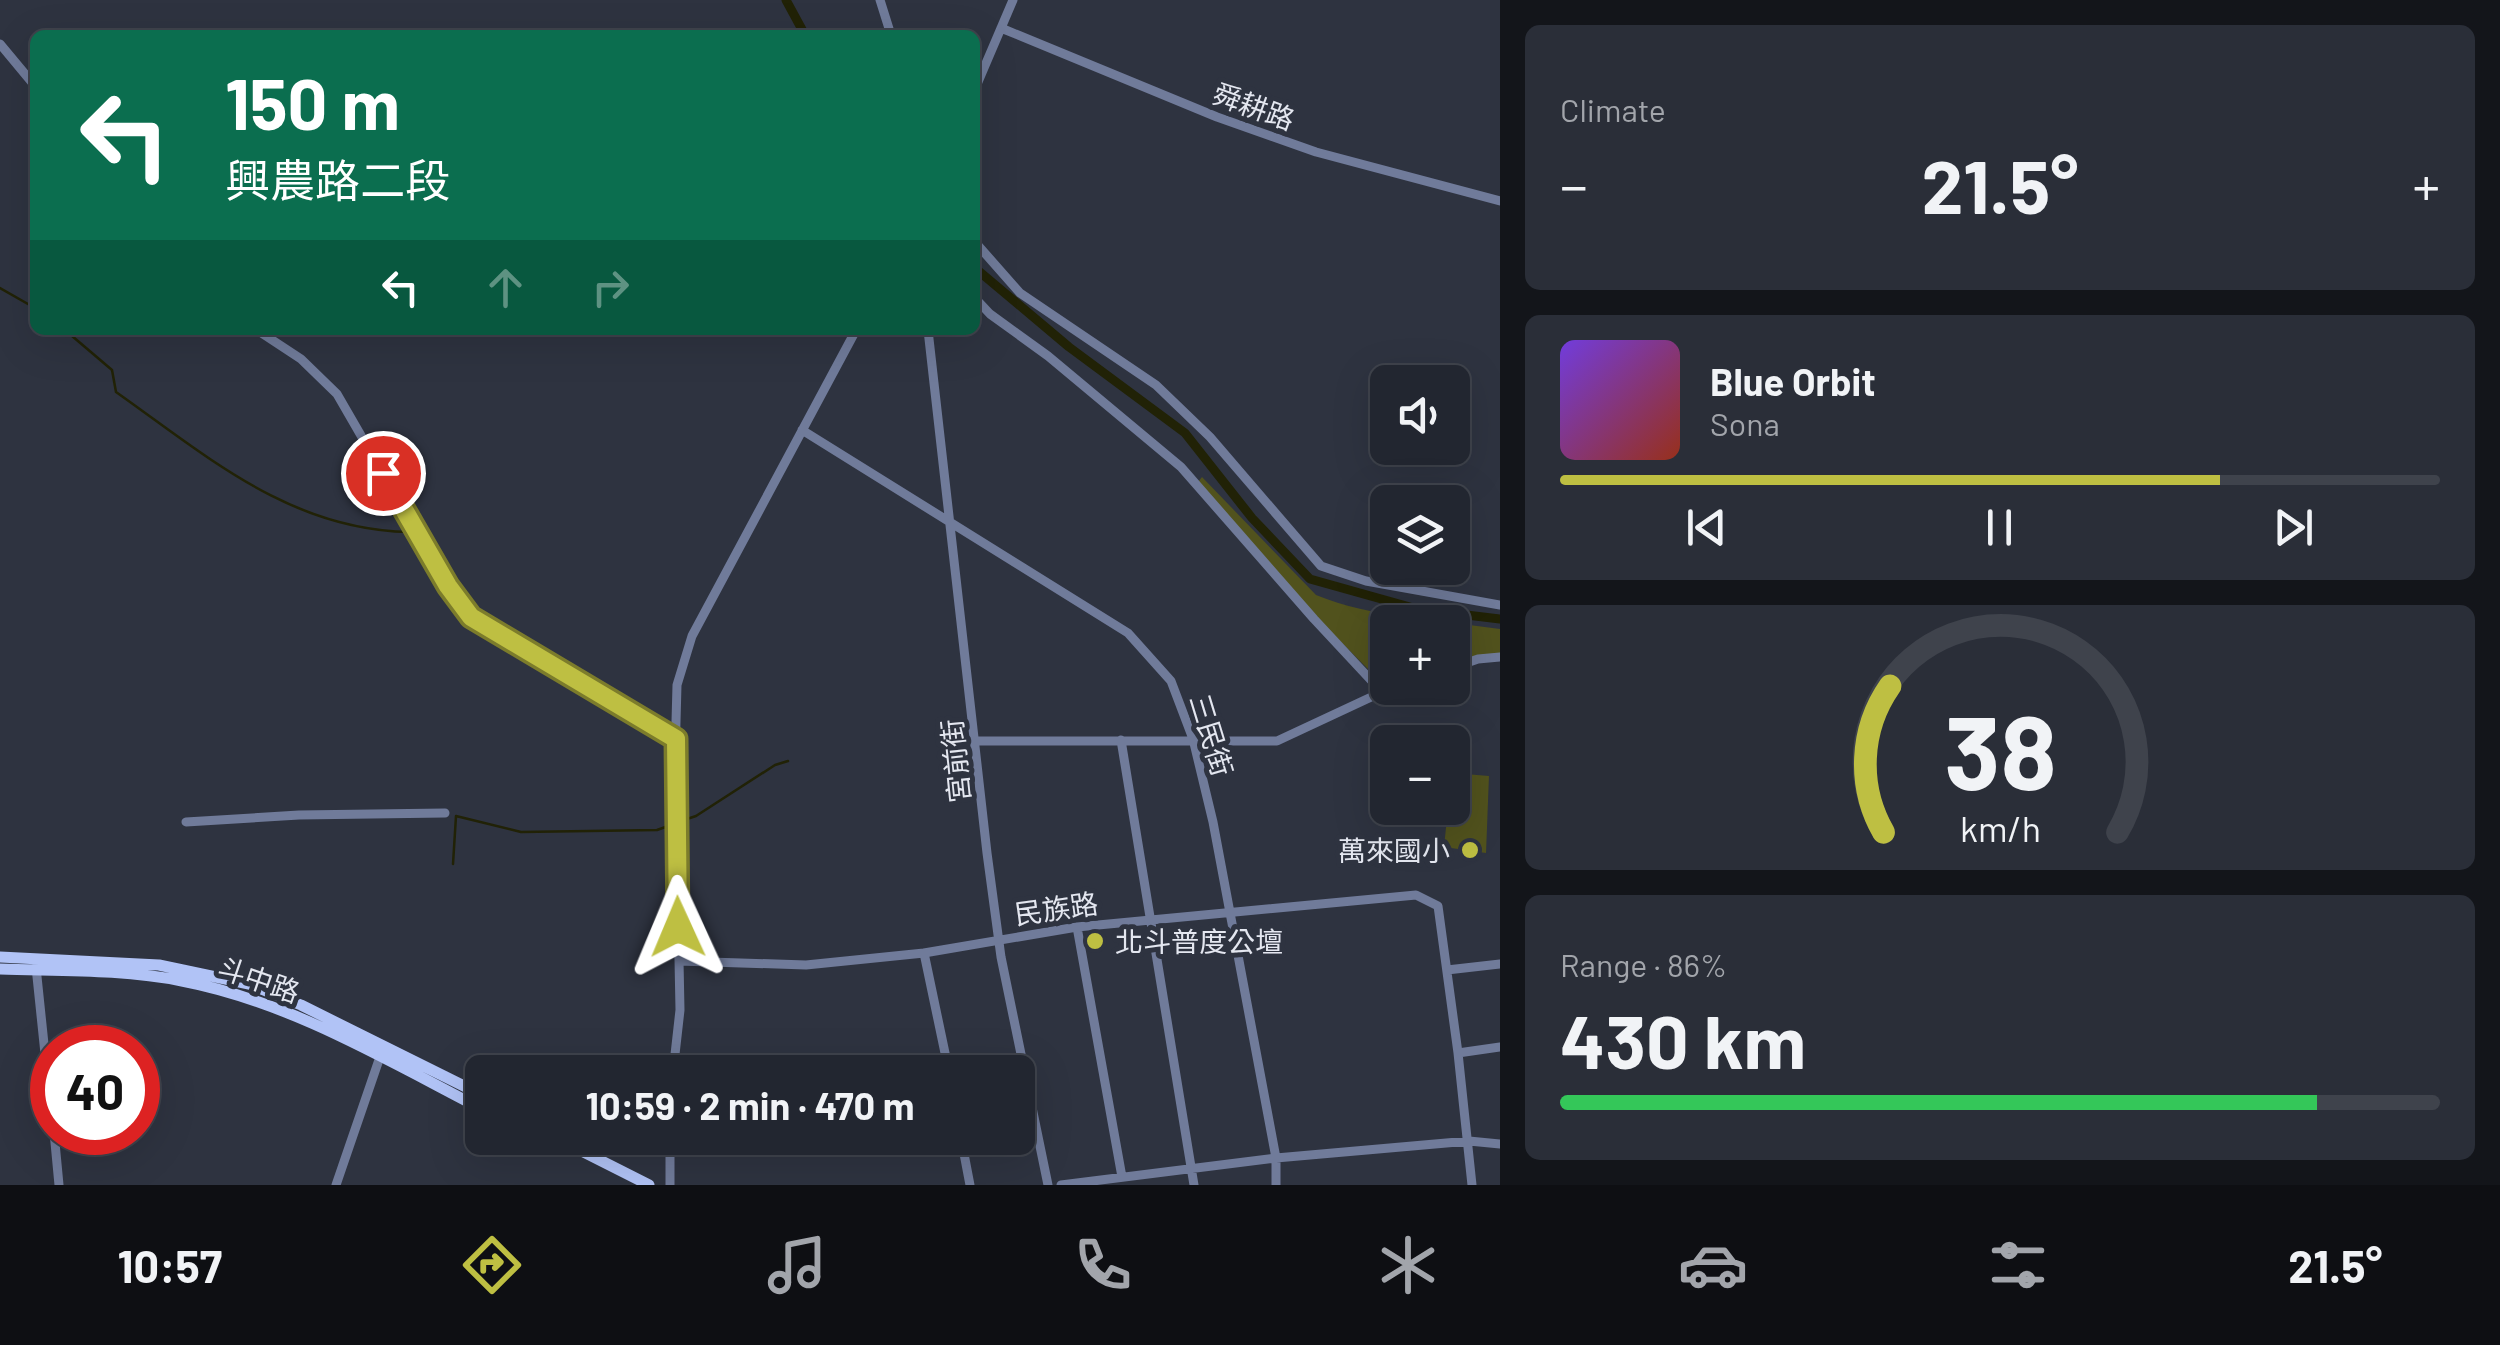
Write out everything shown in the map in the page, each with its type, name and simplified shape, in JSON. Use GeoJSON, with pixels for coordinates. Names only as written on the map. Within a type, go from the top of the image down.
{"type":"FeatureCollection","features":[{"type":"Feature","properties":{"kind":"main road","name":"斗中路"},"geometry":{"type":"LineString","coordinates":[[0,958],[36,964],[208,973],[249,984],[465,1088]]}},
{"type":"Feature","properties":{"kind":"main road","name":"斗中路"},"geometry":{"type":"LineString","coordinates":[[0,969],[36,964]]}},
{"type":"Feature","properties":{"kind":"main road","name":"斗中路"},"geometry":{"type":"LineString","coordinates":[[382,1051],[465,1099]]}},
{"type":"Feature","properties":{"kind":"main road"},"geometry":{"type":"LineString","coordinates":[[590,1155],[649,1185]]}},
{"type":"Feature","properties":{"kind":"street"},"geometry":{"type":"LineString","coordinates":[[880,0],[889,30]]}},
{"type":"Feature","properties":{"kind":"street"},"geometry":{"type":"LineString","coordinates":[[980,77],[1012,0]]}},
{"type":"Feature","properties":{"kind":"street","name":"舜耕路"},"geometry":{"type":"LineString","coordinates":[[1001,28],[1217,118],[1316,152],[1500,200]]}},
{"type":"Feature","properties":{"kind":"street"},"geometry":{"type":"LineString","coordinates":[[0,44],[30,80]]}},
{"type":"Feature","properties":{"kind":"street"},"geometry":{"type":"LineString","coordinates":[[980,248],[1020,293],[1156,385],[1210,437],[1320,566],[1366,582],[1500,605]]}},
{"type":"Feature","properties":{"kind":"street"},"geometry":{"type":"LineString","coordinates":[[980,303],[1182,468],[1370,679]]}},
{"type":"Feature","properties":{"kind":"street"},"geometry":{"type":"LineString","coordinates":[[265,335],[301,359],[337,394],[448,586],[471,617],[676,739]]}},
{"type":"Feature","properties":{"kind":"street"},"geometry":{"type":"LineString","coordinates":[[676,1055],[680,1019],[677,685],[692,636],[853,335]]}},
{"type":"Feature","properties":{"kind":"street","name":"宮前街"},"geometry":{"type":"LineString","coordinates":[[929,335],[999,939],[1048,1185]]}},
{"type":"Feature","properties":{"kind":"street","name":"三民街"},"geometry":{"type":"LineString","coordinates":[[802,430],[1128,633],[1171,681],[1192,739],[1214,822],[1276,1158],[1276,1185]]}},
{"type":"Feature","properties":{"kind":"street"},"geometry":{"type":"LineString","coordinates":[[1470,662],[1500,657]]}},
{"type":"Feature","properties":{"kind":"street"},"geometry":{"type":"LineString","coordinates":[[976,741],[1277,740],[1370,697]]}},
{"type":"Feature","properties":{"kind":"street"},"geometry":{"type":"LineString","coordinates":[[1121,740],[1194,1185]]}},
{"type":"Feature","properties":{"kind":"street"},"geometry":{"type":"LineString","coordinates":[[186,822],[299,815],[444,813]]}},
{"type":"Feature","properties":{"kind":"street","name":"民族路"},"geometry":{"type":"LineString","coordinates":[[678,961],[806,966],[924,953],[1077,927],[1416,895],[1438,906],[1447,970]]}},
{"type":"Feature","properties":{"kind":"street"},"geometry":{"type":"LineString","coordinates":[[1077,927],[1122,1178]]}},
{"type":"Feature","properties":{"kind":"street"},"geometry":{"type":"LineString","coordinates":[[924,953],[945,1055]]}},
{"type":"Feature","properties":{"kind":"street"},"geometry":{"type":"LineString","coordinates":[[36,964],[42,1025]]}},
{"type":"Feature","properties":{"kind":"street"},"geometry":{"type":"LineString","coordinates":[[1472,1185],[1447,970],[1500,964]]}},
{"type":"Feature","properties":{"kind":"street"},"geometry":{"type":"LineString","coordinates":[[1458,1052],[1500,1047]]}},
{"type":"Feature","properties":{"kind":"street"},"geometry":{"type":"LineString","coordinates":[[336,1185],[382,1051]]}},
{"type":"Feature","properties":{"kind":"street"},"geometry":{"type":"LineString","coordinates":[[1060,1185],[1276,1158],[1468,1141],[1500,1144]]}},
{"type":"Feature","properties":{"kind":"street"},"geometry":{"type":"LineString","coordinates":[[57,1155],[60,1185]]}},
{"type":"Feature","properties":{"kind":"street"},"geometry":{"type":"LineString","coordinates":[[670,1155],[670,1185]]}},
{"type":"Feature","properties":{"kind":"street"},"geometry":{"type":"LineString","coordinates":[[964,1155],[970,1185]]}},
{"type":"Feature","properties":{"kind":"shaded area"},"geometry":{"type":"Polygon","coordinates":[[[1202,477],[1316,595],[1370,611],[1370,671],[1291,592],[1198,482],[1202,477]]]}},
{"type":"Feature","properties":{"kind":"shaded area"},"geometry":{"type":"Polygon","coordinates":[[[1470,625],[1500,629],[1500,654],[1470,661],[1470,625]]]}},
{"type":"Feature","properties":{"kind":"shaded area"},"geometry":{"type":"Polygon","coordinates":[[[1470,774],[1489,776],[1486,853],[1444,847],[1446,825],[1470,825],[1470,774]]]}},
{"type":"Feature","properties":{"kind":"waterway"},"geometry":{"type":"LineString","coordinates":[[786,0],[802,30]]}},
{"type":"Feature","properties":{"kind":"waterway"},"geometry":{"type":"LineString","coordinates":[[980,272],[1069,347],[1185,433],[1252,518],[1310,579],[1417,609],[1500,619]]}},
{"type":"Feature","properties":{"kind":"waterway"},"geometry":{"type":"LineString","coordinates":[[0,288],[30,305]]}},
{"type":"Feature","properties":{"kind":"waterway"},"geometry":{"type":"LineString","coordinates":[[71,335],[112,370],[116,392],[253,486],[326,518],[366,528],[409,532]]}},
{"type":"Feature","properties":{"kind":"waterway"},"geometry":{"type":"LineString","coordinates":[[681,821],[788,761]]}},
{"type":"Feature","properties":{"kind":"waterway"},"geometry":{"type":"LineString","coordinates":[[453,864],[456,816],[521,832],[657,830],[674,824]]}},
{"type":"Feature","properties":{"kind":"place","name":"萬來國小"},"geometry":{"type":"Point","coordinates":[1470,850]}},
{"type":"Feature","properties":{"kind":"place","name":"北斗普度公壇"},"geometry":{"type":"Point","coordinates":[1095,941]}},
{"type":"Feature","properties":{"kind":"route"},"geometry":{"type":"LineString","coordinates":[[383,473],[448,586],[471,617],[676,739],[678,927]]}}]}
